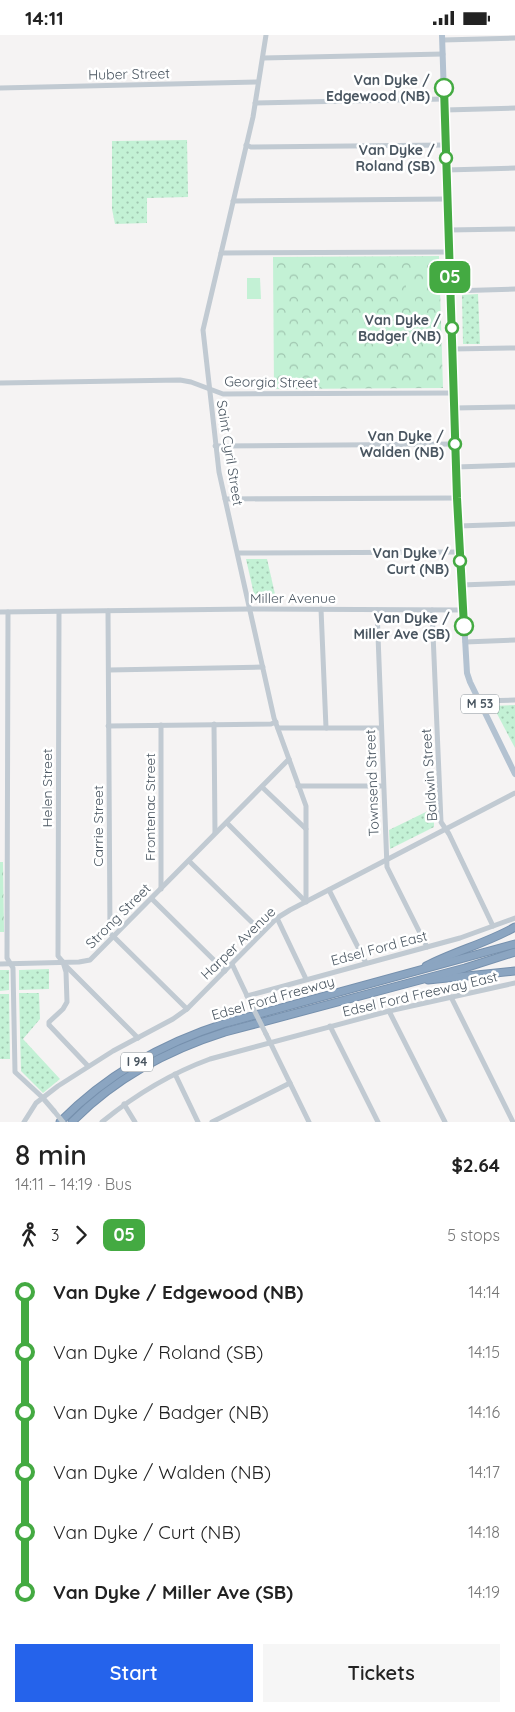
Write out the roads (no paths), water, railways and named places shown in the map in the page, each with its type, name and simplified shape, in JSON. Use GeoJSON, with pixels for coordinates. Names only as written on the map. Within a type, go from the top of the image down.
{"type":"FeatureCollection","features":[{"type":"Feature","properties":{"kind":"highway"},"geometry":{"type":"LineString","coordinates":[[412,972],[448,955],[497,937],[515,927]]}},
{"type":"Feature","properties":{"kind":"highway","name":"Edsel Ford Freeway"},"geometry":{"type":"LineString","coordinates":[[61,1122],[80,1102],[112,1077],[150,1054],[184,1038],[226,1023],[515,944]]}},
{"type":"Feature","properties":{"kind":"highway","name":"Edsel Ford Freeway"},"geometry":{"type":"LineString","coordinates":[[72,1122],[96,1100],[128,1076],[153,1061],[194,1042],[225,1031],[418,981],[515,952]]}},
{"type":"Feature","properties":{"kind":"highway"},"geometry":{"type":"LineString","coordinates":[[418,981],[515,971]]}},
{"type":"Feature","properties":{"kind":"main road","name":"M 53"},"geometry":{"type":"LineString","coordinates":[[442,37],[458,526],[468,677],[515,774]]}},
{"type":"Feature","properties":{"kind":"street","name":"Saint Cyril Street"},"geometry":{"type":"LineString","coordinates":[[266,35],[246,145],[203,326],[219,472],[277,725],[306,806],[306,901]]}},
{"type":"Feature","properties":{"kind":"street"},"geometry":{"type":"LineString","coordinates":[[442,37],[515,38]]}},
{"type":"Feature","properties":{"kind":"street"},"geometry":{"type":"LineString","coordinates":[[262,58],[443,54]]}},
{"type":"Feature","properties":{"kind":"street","name":"Huber Street"},"geometry":{"type":"LineString","coordinates":[[0,88],[258,82]]}},
{"type":"Feature","properties":{"kind":"street"},"geometry":{"type":"LineString","coordinates":[[255,103],[444,99]]}},
{"type":"Feature","properties":{"kind":"street"},"geometry":{"type":"LineString","coordinates":[[444,110],[515,108]]}},
{"type":"Feature","properties":{"kind":"street"},"geometry":{"type":"LineString","coordinates":[[246,145],[251,147],[446,145]]}},
{"type":"Feature","properties":{"kind":"street"},"geometry":{"type":"LineString","coordinates":[[446,170],[515,168]]}},
{"type":"Feature","properties":{"kind":"street"},"geometry":{"type":"LineString","coordinates":[[233,201],[447,199]]}},
{"type":"Feature","properties":{"kind":"street"},"geometry":{"type":"LineString","coordinates":[[448,230],[515,229]]}},
{"type":"Feature","properties":{"kind":"street"},"geometry":{"type":"LineString","coordinates":[[221,253],[449,252]]}},
{"type":"Feature","properties":{"kind":"street"},"geometry":{"type":"LineString","coordinates":[[450,291],[515,289]]}},
{"type":"Feature","properties":{"kind":"street"},"geometry":{"type":"LineString","coordinates":[[452,349],[515,348]]}},
{"type":"Feature","properties":{"kind":"street","name":"Georgia Street"},"geometry":{"type":"LineString","coordinates":[[0,383],[180,380],[201,385],[209,390],[223,394],[236,395],[454,393]]}},
{"type":"Feature","properties":{"kind":"street"},"geometry":{"type":"LineString","coordinates":[[454,408],[515,407]]}},
{"type":"Feature","properties":{"kind":"street"},"geometry":{"type":"LineString","coordinates":[[215,446],[455,444]]}},
{"type":"Feature","properties":{"kind":"street"},"geometry":{"type":"LineString","coordinates":[[456,467],[515,465]]}},
{"type":"Feature","properties":{"kind":"street"},"geometry":{"type":"LineString","coordinates":[[225,499],[457,498]]}},
{"type":"Feature","properties":{"kind":"street"},"geometry":{"type":"LineString","coordinates":[[458,526],[515,524]]}},
{"type":"Feature","properties":{"kind":"street"},"geometry":{"type":"LineString","coordinates":[[238,553],[460,552]]}},
{"type":"Feature","properties":{"kind":"street"},"geometry":{"type":"LineString","coordinates":[[461,585],[515,583]]}},
{"type":"Feature","properties":{"kind":"street","name":"Miller Avenue"},"geometry":{"type":"LineString","coordinates":[[0,613],[251,609],[463,610]]}},
{"type":"Feature","properties":{"kind":"street"},"geometry":{"type":"LineString","coordinates":[[321,609],[326,728]]}},
{"type":"Feature","properties":{"kind":"street","name":"Townsend Street"},"geometry":{"type":"LineString","coordinates":[[377,610],[387,867],[427,947]]}},
{"type":"Feature","properties":{"kind":"street","name":"Baldwin Street"},"geometry":{"type":"LineString","coordinates":[[432,610],[441,822],[493,926]]}},
{"type":"Feature","properties":{"kind":"street","name":"Carrie Street"},"geometry":{"type":"LineString","coordinates":[[108,611],[110,933],[113,937]]}},
{"type":"Feature","properties":{"kind":"street"},"geometry":{"type":"LineString","coordinates":[[8,612],[7,958],[13,968],[15,1072],[42,1097],[61,1122]]}},
{"type":"Feature","properties":{"kind":"street","name":"Helen Street"},"geometry":{"type":"LineString","coordinates":[[59,612],[58,956],[63,962],[66,972],[67,1002],[63,1009],[49,1022],[49,1025],[88,1066]]}},
{"type":"Feature","properties":{"kind":"street"},"geometry":{"type":"LineString","coordinates":[[465,642],[515,640]]}},
{"type":"Feature","properties":{"kind":"street"},"geometry":{"type":"LineString","coordinates":[[108,669],[263,667]]}},
{"type":"Feature","properties":{"kind":"street"},"geometry":{"type":"LineString","coordinates":[[479,701],[515,700]]}},
{"type":"Feature","properties":{"kind":"street"},"geometry":{"type":"LineString","coordinates":[[108,726],[271,724],[326,728],[382,728]]}},
{"type":"Feature","properties":{"kind":"street","name":"Frontenac Street"},"geometry":{"type":"LineString","coordinates":[[161,725],[161,889]]}},
{"type":"Feature","properties":{"kind":"street"},"geometry":{"type":"LineString","coordinates":[[214,725],[215,833]]}},
{"type":"Feature","properties":{"kind":"street","name":"Strong Street"},"geometry":{"type":"LineString","coordinates":[[0,964],[87,961],[152,899],[289,759]]}},
{"type":"Feature","properties":{"kind":"street"},"geometry":{"type":"LineString","coordinates":[[298,785],[384,786]]}},
{"type":"Feature","properties":{"kind":"street"},"geometry":{"type":"LineString","coordinates":[[262,787],[306,829]]}},
{"type":"Feature","properties":{"kind":"street","name":"Harper Avenue"},"geometry":{"type":"LineString","coordinates":[[24,1122],[31,1109],[42,1097],[88,1066],[177,1017],[187,1009],[276,918],[515,793]]}},
{"type":"Feature","properties":{"kind":"street"},"geometry":{"type":"LineString","coordinates":[[227,823],[306,901]]}},
{"type":"Feature","properties":{"kind":"street"},"geometry":{"type":"LineString","coordinates":[[189,861],[262,932]]}},
{"type":"Feature","properties":{"kind":"street"},"geometry":{"type":"LineString","coordinates":[[330,890],[366,963]]}},
{"type":"Feature","properties":{"kind":"street"},"geometry":{"type":"LineString","coordinates":[[152,899],[225,971]]}},
{"type":"Feature","properties":{"kind":"street"},"geometry":{"type":"LineString","coordinates":[[276,918],[306,979]]}},
{"type":"Feature","properties":{"kind":"street","name":"Edsel Ford East"},"geometry":{"type":"LineString","coordinates":[[247,995],[427,947],[515,918]]}},
{"type":"Feature","properties":{"kind":"street"},"geometry":{"type":"LineString","coordinates":[[113,937],[187,1009]]}},
{"type":"Feature","properties":{"kind":"street"},"geometry":{"type":"LineString","coordinates":[[63,962],[138,1038]]}},
{"type":"Feature","properties":{"kind":"street"},"geometry":{"type":"LineString","coordinates":[[232,963],[310,1122]]}},
{"type":"Feature","properties":{"kind":"street","name":"Edsel Ford Freeway East"},"geometry":{"type":"LineString","coordinates":[[270,1043],[389,1011],[515,983]]}},
{"type":"Feature","properties":{"kind":"street"},"geometry":{"type":"LineString","coordinates":[[451,997],[512,1120],[505,1122]]}},
{"type":"Feature","properties":{"kind":"street"},"geometry":{"type":"LineString","coordinates":[[389,1011],[445,1122]]}},
{"type":"Feature","properties":{"kind":"street"},"geometry":{"type":"LineString","coordinates":[[330,1026],[378,1122]]}},
{"type":"Feature","properties":{"kind":"street"},"geometry":{"type":"LineString","coordinates":[[102,1122],[149,1087],[175,1074],[210,1059],[270,1043]]}},
{"type":"Feature","properties":{"kind":"street"},"geometry":{"type":"LineString","coordinates":[[175,1074],[198,1122]]}},
{"type":"Feature","properties":{"kind":"street"},"geometry":{"type":"LineString","coordinates":[[212,1122],[290,1083]]}},
{"type":"Feature","properties":{"kind":"street"},"geometry":{"type":"LineString","coordinates":[[124,1104],[135,1122]]}},
{"type":"Feature","properties":{"kind":"place","name":"Van Dyke / Edgewood (NB)"},"geometry":{"type":"Point","coordinates":[444,88]}},
{"type":"Feature","properties":{"kind":"place","name":"Van Dyke / Roland (SB)"},"geometry":{"type":"Point","coordinates":[446,158]}},
{"type":"Feature","properties":{"kind":"place","name":"Van Dyke / Badger (NB)"},"geometry":{"type":"Point","coordinates":[452,328]}},
{"type":"Feature","properties":{"kind":"place","name":"Van Dyke / Walden (NB)"},"geometry":{"type":"Point","coordinates":[455,444]}},
{"type":"Feature","properties":{"kind":"place","name":"Van Dyke / Curt (NB)"},"geometry":{"type":"Point","coordinates":[460,561]}},
{"type":"Feature","properties":{"kind":"place","name":"Van Dyke / Miller Ave (SB)"},"geometry":{"type":"Point","coordinates":[464,626]}}]}
